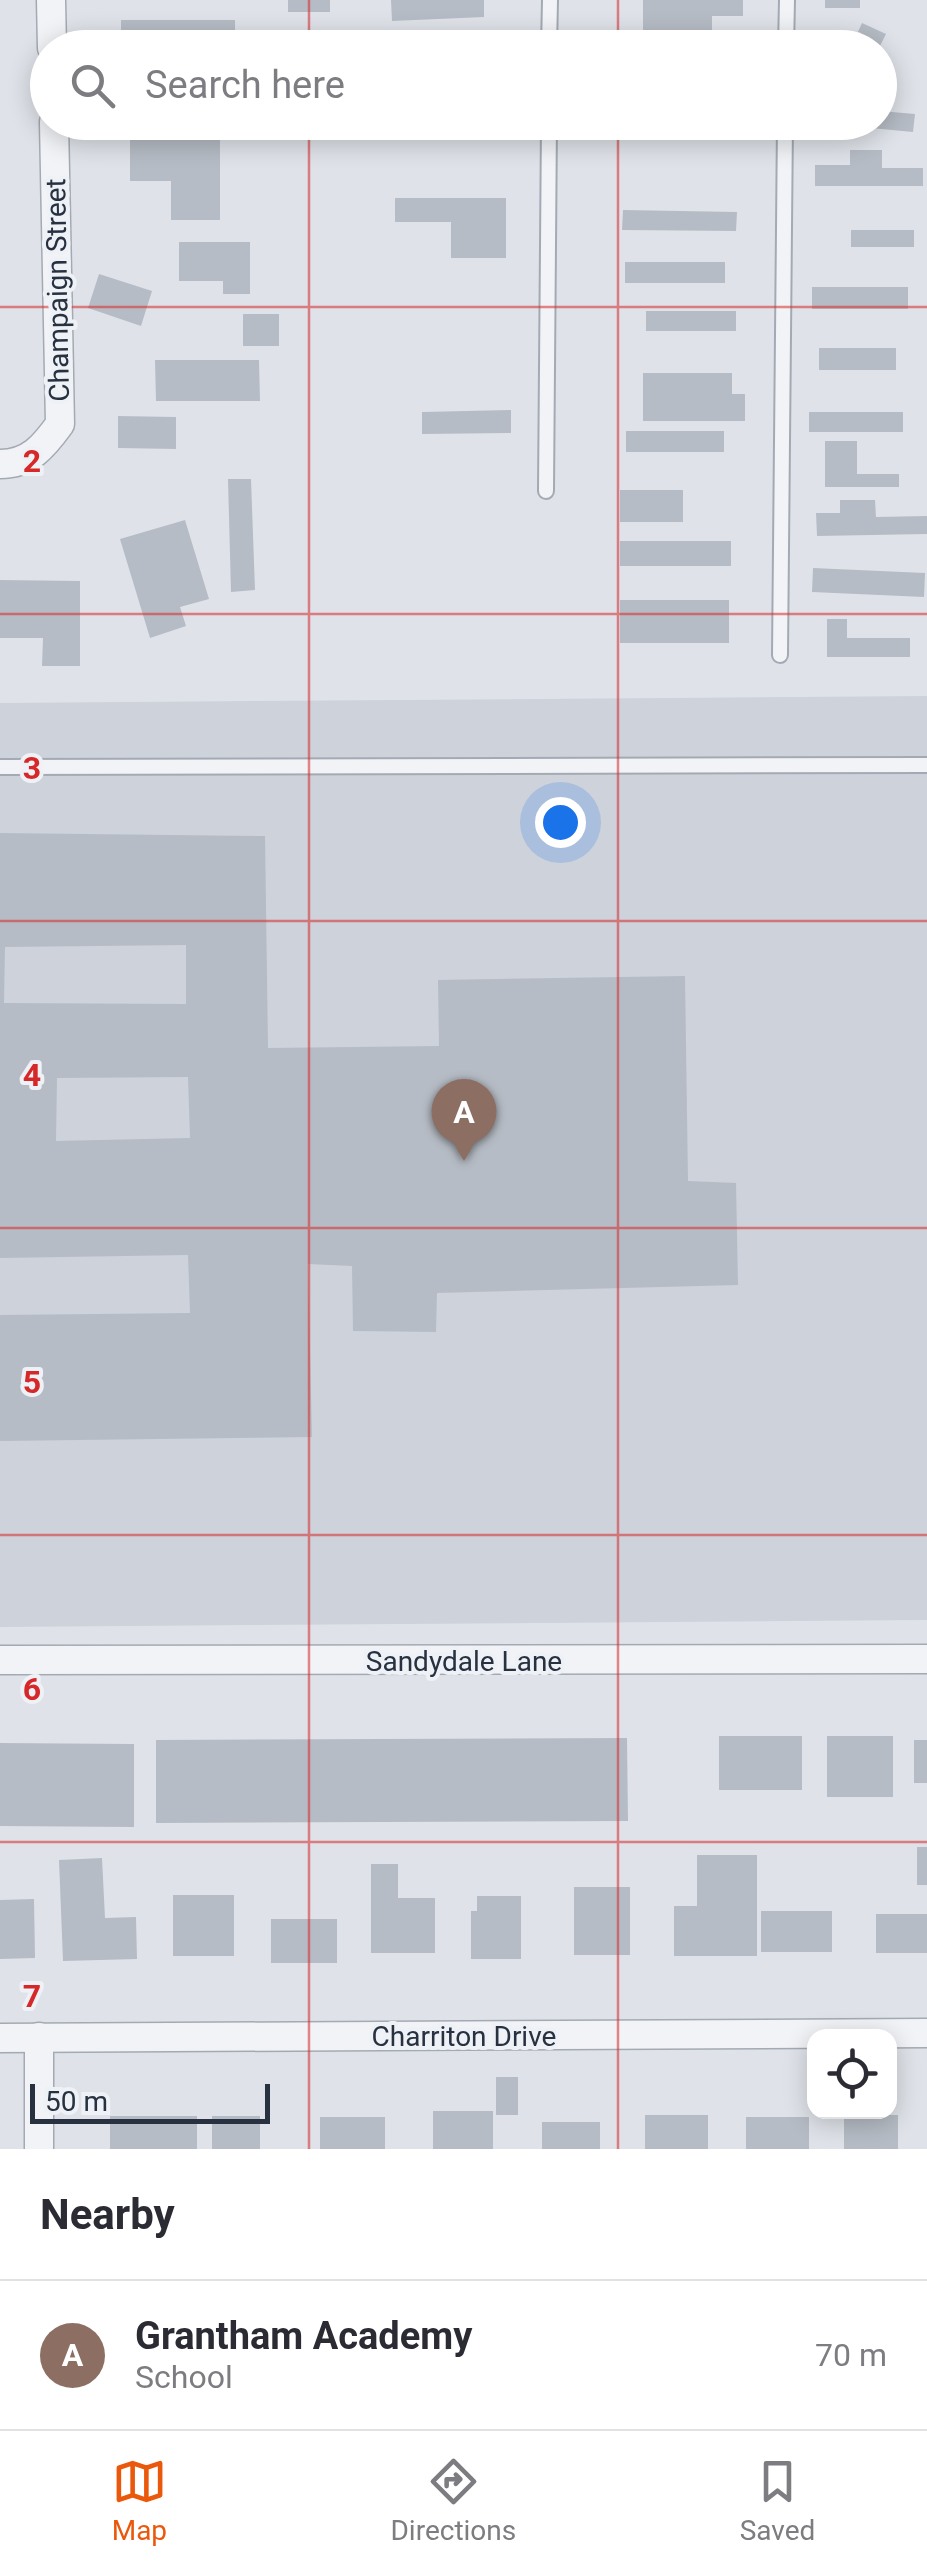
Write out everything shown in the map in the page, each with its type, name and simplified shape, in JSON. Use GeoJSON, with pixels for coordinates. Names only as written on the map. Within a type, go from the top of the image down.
{"type":"FeatureCollection","features":[{"type":"Feature","properties":{"kind":"street"},"geometry":{"type":"LineString","coordinates":[[51,0],[52,30]]}},
{"type":"Feature","properties":{"kind":"street","name":"Champaign Street"},"geometry":{"type":"LineString","coordinates":[[0,464],[14,464],[40,451],[60,424],[54,140]]}},
{"type":"Feature","properties":{"kind":"street","name":"Sandydale Lane"},"geometry":{"type":"LineString","coordinates":[[0,1660],[927,1659]]}},
{"type":"Feature","properties":{"kind":"street","name":"Charriton Drive"},"geometry":{"type":"LineString","coordinates":[[0,2038],[927,2034]]}},
{"type":"Feature","properties":{"kind":"street"},"geometry":{"type":"LineString","coordinates":[[39,2038],[39,2149]]}},
{"type":"Feature","properties":{"kind":"lane"},"geometry":{"type":"LineString","coordinates":[[549,30],[550,0]]}},
{"type":"Feature","properties":{"kind":"lane"},"geometry":{"type":"LineString","coordinates":[[786,30],[787,0]]}},
{"type":"Feature","properties":{"kind":"lane"},"geometry":{"type":"LineString","coordinates":[[546,492],[548,140]]}},
{"type":"Feature","properties":{"kind":"lane"},"geometry":{"type":"LineString","coordinates":[[780,655],[786,140]]}},
{"type":"Feature","properties":{"kind":"lane"},"geometry":{"type":"LineString","coordinates":[[0,767],[927,765]]}},
{"type":"Feature","properties":{"kind":"shaded area"},"geometry":{"type":"Polygon","coordinates":[[[927,696],[927,1620],[0,1627],[0,703],[927,696]]]}},
{"type":"Feature","properties":{"kind":"building"},"geometry":{"type":"Polygon","coordinates":[[[288,0],[330,0],[330,12],[288,12],[288,0]]]}},
{"type":"Feature","properties":{"kind":"building"},"geometry":{"type":"Polygon","coordinates":[[[391,0],[484,0],[484,17],[392,21],[391,0]]]}},
{"type":"Feature","properties":{"kind":"building"},"geometry":{"type":"Polygon","coordinates":[[[643,0],[743,0],[743,16],[712,16],[712,30],[643,30],[643,0]]]}},
{"type":"Feature","properties":{"kind":"building"},"geometry":{"type":"Polygon","coordinates":[[[825,0],[860,0],[860,8],[825,8],[825,0]]]}},
{"type":"Feature","properties":{"kind":"building"},"geometry":{"type":"Polygon","coordinates":[[[121,20],[235,20],[235,30],[121,30],[121,20]]]}},
{"type":"Feature","properties":{"kind":"building"},"geometry":{"type":"Polygon","coordinates":[[[862,23],[877,30],[859,30],[862,23]]]}},
{"type":"Feature","properties":{"kind":"building"},"geometry":{"type":"Polygon","coordinates":[[[897,112],[915,114],[913,132],[897,130],[897,112]]]}},
{"type":"Feature","properties":{"kind":"building"},"geometry":{"type":"Polygon","coordinates":[[[130,140],[220,140],[220,220],[171,220],[171,181],[130,181],[130,140]]]}},
{"type":"Feature","properties":{"kind":"building"},"geometry":{"type":"Polygon","coordinates":[[[850,150],[882,150],[882,168],[923,168],[923,186],[815,186],[815,165],[850,165],[850,150]]]}},
{"type":"Feature","properties":{"kind":"building"},"geometry":{"type":"Polygon","coordinates":[[[395,198],[506,198],[506,258],[451,258],[451,222],[395,222],[395,198]]]}},
{"type":"Feature","properties":{"kind":"building"},"geometry":{"type":"Polygon","coordinates":[[[623,210],[737,212],[736,231],[622,230],[623,210]]]}},
{"type":"Feature","properties":{"kind":"building"},"geometry":{"type":"Polygon","coordinates":[[[851,230],[914,230],[914,247],[851,247],[851,230]]]}},
{"type":"Feature","properties":{"kind":"building"},"geometry":{"type":"Polygon","coordinates":[[[179,242],[250,242],[250,294],[223,294],[223,281],[179,281],[179,242]]]}},
{"type":"Feature","properties":{"kind":"building"},"geometry":{"type":"Polygon","coordinates":[[[625,262],[725,262],[725,283],[625,283],[625,262]]]}},
{"type":"Feature","properties":{"kind":"building"},"geometry":{"type":"Polygon","coordinates":[[[99,274],[152,291],[141,326],[88,308],[99,274]]]}},
{"type":"Feature","properties":{"kind":"building"},"geometry":{"type":"Polygon","coordinates":[[[812,287],[908,287],[908,309],[812,309],[812,287]]]}},
{"type":"Feature","properties":{"kind":"building"},"geometry":{"type":"Polygon","coordinates":[[[646,311],[736,311],[736,331],[646,331],[646,311]]]}},
{"type":"Feature","properties":{"kind":"building"},"geometry":{"type":"Polygon","coordinates":[[[243,314],[279,314],[279,346],[243,346],[243,314]]]}},
{"type":"Feature","properties":{"kind":"building"},"geometry":{"type":"Polygon","coordinates":[[[819,348],[896,348],[896,370],[819,370],[819,348]]]}},
{"type":"Feature","properties":{"kind":"building"},"geometry":{"type":"Polygon","coordinates":[[[155,360],[259,360],[260,401],[156,401],[155,360]]]}},
{"type":"Feature","properties":{"kind":"building"},"geometry":{"type":"Polygon","coordinates":[[[643,373],[732,373],[732,394],[745,394],[745,421],[643,421],[643,373]]]}},
{"type":"Feature","properties":{"kind":"building"},"geometry":{"type":"Polygon","coordinates":[[[511,410],[511,433],[422,434],[422,412],[511,410]]]}},
{"type":"Feature","properties":{"kind":"building"},"geometry":{"type":"Polygon","coordinates":[[[809,412],[903,412],[903,432],[809,432],[809,412]]]}},
{"type":"Feature","properties":{"kind":"building"},"geometry":{"type":"Polygon","coordinates":[[[118,416],[176,417],[176,449],[118,448],[118,416]]]}},
{"type":"Feature","properties":{"kind":"building"},"geometry":{"type":"Polygon","coordinates":[[[626,431],[724,431],[724,452],[626,452],[626,431]]]}},
{"type":"Feature","properties":{"kind":"building"},"geometry":{"type":"Polygon","coordinates":[[[825,441],[857,441],[857,474],[899,474],[899,487],[825,487],[825,441]]]}},
{"type":"Feature","properties":{"kind":"building"},"geometry":{"type":"Polygon","coordinates":[[[228,479],[251,479],[255,590],[231,592],[228,479]]]}},
{"type":"Feature","properties":{"kind":"building"},"geometry":{"type":"Polygon","coordinates":[[[620,490],[683,490],[683,522],[620,522],[620,490]]]}},
{"type":"Feature","properties":{"kind":"building"},"geometry":{"type":"Polygon","coordinates":[[[840,500],[875,500],[876,517],[927,516],[927,534],[817,536],[816,513],[840,513],[840,500]]]}},
{"type":"Feature","properties":{"kind":"building"},"geometry":{"type":"Polygon","coordinates":[[[185,520],[209,599],[180,607],[186,626],[150,638],[120,539],[185,520]]]}},
{"type":"Feature","properties":{"kind":"building"},"geometry":{"type":"Polygon","coordinates":[[[620,541],[731,541],[731,566],[620,566],[620,541]]]}},
{"type":"Feature","properties":{"kind":"building"},"geometry":{"type":"Polygon","coordinates":[[[813,568],[925,573],[924,597],[812,592],[813,568]]]}},
{"type":"Feature","properties":{"kind":"building"},"geometry":{"type":"Polygon","coordinates":[[[0,580],[80,581],[80,666],[42,666],[43,638],[0,638],[0,580]]]}},
{"type":"Feature","properties":{"kind":"building"},"geometry":{"type":"Polygon","coordinates":[[[620,600],[729,600],[729,643],[620,643],[620,600]]]}},
{"type":"Feature","properties":{"kind":"building"},"geometry":{"type":"Polygon","coordinates":[[[827,619],[847,619],[847,638],[910,638],[910,657],[827,657],[827,619]]]}},
{"type":"Feature","properties":{"kind":"building"},"geometry":{"type":"Polygon","coordinates":[[[0,833],[265,836],[268,1048],[439,1046],[438,980],[685,976],[688,1181],[736,1183],[738,1285],[437,1293],[436,1332],[353,1331],[352,1266],[308,1264],[312,1437],[0,1441],[0,1315],[190,1313],[188,1255],[0,1258],[0,833]],[[186,945],[5,947],[4,1003],[186,1004],[186,945]],[[188,1077],[57,1078],[56,1141],[190,1138],[188,1077]]]}},
{"type":"Feature","properties":{"kind":"building"},"geometry":{"type":"Polygon","coordinates":[[[719,1736],[802,1736],[802,1790],[719,1790],[719,1736]]]}},
{"type":"Feature","properties":{"kind":"building"},"geometry":{"type":"Polygon","coordinates":[[[827,1736],[893,1736],[893,1797],[827,1797],[827,1736]]]}},
{"type":"Feature","properties":{"kind":"building"},"geometry":{"type":"Polygon","coordinates":[[[627,1738],[628,1821],[156,1823],[156,1740],[627,1738]]]}},
{"type":"Feature","properties":{"kind":"building"},"geometry":{"type":"Polygon","coordinates":[[[914,1740],[927,1740],[927,1783],[914,1783],[914,1740]]]}},
{"type":"Feature","properties":{"kind":"building"},"geometry":{"type":"Polygon","coordinates":[[[0,1743],[134,1744],[134,1827],[0,1826],[0,1743]]]}},
{"type":"Feature","properties":{"kind":"building"},"geometry":{"type":"Polygon","coordinates":[[[917,1847],[927,1847],[927,1885],[917,1885],[917,1847]]]}},
{"type":"Feature","properties":{"kind":"building"},"geometry":{"type":"Polygon","coordinates":[[[697,1855],[757,1855],[757,1956],[674,1956],[674,1906],[697,1906],[697,1855]]]}},
{"type":"Feature","properties":{"kind":"building"},"geometry":{"type":"Polygon","coordinates":[[[102,1858],[105,1918],[136,1917],[137,1959],[63,1961],[59,1860],[102,1858]]]}},
{"type":"Feature","properties":{"kind":"building"},"geometry":{"type":"Polygon","coordinates":[[[371,1864],[398,1864],[398,1898],[435,1898],[435,1953],[371,1953],[371,1864]]]}},
{"type":"Feature","properties":{"kind":"building"},"geometry":{"type":"Polygon","coordinates":[[[574,1887],[630,1887],[630,1955],[574,1955],[574,1887]]]}},
{"type":"Feature","properties":{"kind":"building"},"geometry":{"type":"Polygon","coordinates":[[[173,1895],[234,1895],[234,1956],[173,1956],[173,1895]]]}},
{"type":"Feature","properties":{"kind":"building"},"geometry":{"type":"Polygon","coordinates":[[[477,1896],[521,1896],[521,1959],[471,1959],[471,1911],[477,1911],[477,1896]]]}},
{"type":"Feature","properties":{"kind":"building"},"geometry":{"type":"Polygon","coordinates":[[[34,1899],[35,1958],[0,1959],[0,1900],[34,1899]]]}},
{"type":"Feature","properties":{"kind":"building"},"geometry":{"type":"Polygon","coordinates":[[[761,1911],[832,1911],[832,1952],[761,1952],[761,1911]]]}},
{"type":"Feature","properties":{"kind":"building"},"geometry":{"type":"Polygon","coordinates":[[[876,1914],[927,1914],[927,1953],[876,1953],[876,1914]]]}},
{"type":"Feature","properties":{"kind":"building"},"geometry":{"type":"Polygon","coordinates":[[[271,1919],[337,1919],[337,1963],[271,1963],[271,1919]]]}},
{"type":"Feature","properties":{"kind":"building"},"geometry":{"type":"Polygon","coordinates":[[[496,2077],[518,2077],[518,2115],[496,2115],[496,2077]]]}},
{"type":"Feature","properties":{"kind":"building"},"geometry":{"type":"Polygon","coordinates":[[[433,2111],[493,2111],[493,2149],[433,2149],[433,2111]]]}},
{"type":"Feature","properties":{"kind":"building"},"geometry":{"type":"Polygon","coordinates":[[[645,2115],[708,2115],[708,2149],[645,2149],[645,2115]]]}},
{"type":"Feature","properties":{"kind":"building"},"geometry":{"type":"Polygon","coordinates":[[[898,2115],[898,2149],[844,2149],[844,2119],[897,2119],[898,2115]]]}},
{"type":"Feature","properties":{"kind":"building"},"geometry":{"type":"Polygon","coordinates":[[[110,2116],[197,2116],[197,2149],[110,2149],[110,2116]]]}},
{"type":"Feature","properties":{"kind":"building"},"geometry":{"type":"Polygon","coordinates":[[[212,2116],[260,2116],[260,2149],[212,2149],[212,2116]]]}},
{"type":"Feature","properties":{"kind":"building"},"geometry":{"type":"Polygon","coordinates":[[[320,2117],[385,2117],[385,2149],[320,2149],[320,2117]]]}},
{"type":"Feature","properties":{"kind":"building"},"geometry":{"type":"Polygon","coordinates":[[[746,2117],[809,2119],[809,2149],[746,2149],[746,2117]]]}},
{"type":"Feature","properties":{"kind":"building"},"geometry":{"type":"Polygon","coordinates":[[[542,2122],[600,2122],[600,2149],[542,2149],[542,2122]]]}},
{"type":"Feature","properties":{"kind":"place","name":"Grantham Academy"},"geometry":{"type":"Point","coordinates":[464,1161]}}]}
